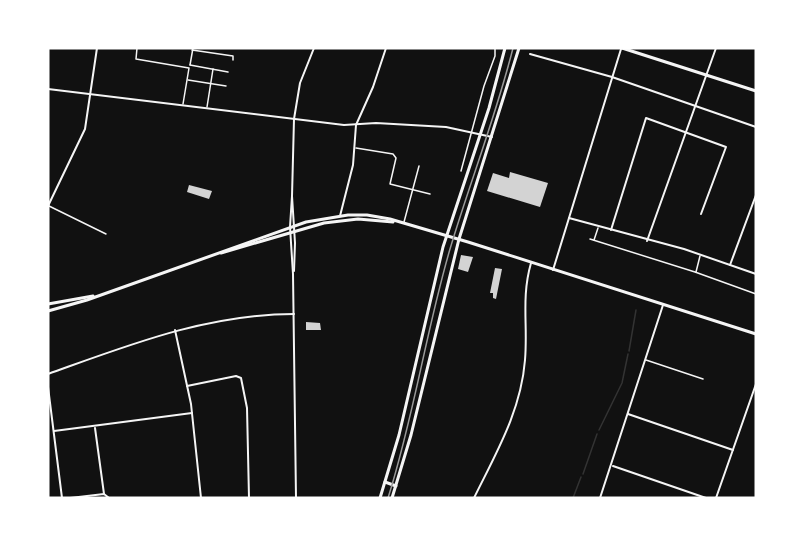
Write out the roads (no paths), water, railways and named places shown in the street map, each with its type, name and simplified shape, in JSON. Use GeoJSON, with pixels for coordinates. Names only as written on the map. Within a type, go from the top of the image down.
{"type":"FeatureCollection","features":[{"type":"Feature","properties":{"kind":"street"},"geometry":{"type":"LineString","coordinates":[[48,206],[84,133],[92,94],[97,48]]}},
{"type":"Feature","properties":{"kind":"street"},"geometry":{"type":"LineString","coordinates":[[296,498],[294,314],[290,233],[294,118],[300,81],[314,48]]}},
{"type":"Feature","properties":{"kind":"street"},"geometry":{"type":"LineString","coordinates":[[340,216],[356,148],[356,125],[374,85],[386,48]]}},
{"type":"Feature","properties":{"kind":"street"},"geometry":{"type":"LineString","coordinates":[[380,498],[399,435],[447,236],[481,134],[506,48]]}},
{"type":"Feature","properties":{"kind":"street"},"geometry":{"type":"LineString","coordinates":[[392,498],[411,435],[459,239],[519,48]]}},
{"type":"Feature","properties":{"kind":"street"},"geometry":{"type":"LineString","coordinates":[[553,270],[622,48],[756,92]]}},
{"type":"Feature","properties":{"kind":"street"},"geometry":{"type":"LineString","coordinates":[[647,241],[717,48]]}},
{"type":"Feature","properties":{"kind":"street"},"geometry":{"type":"LineString","coordinates":[[530,54],[612,77],[756,127]]}},
{"type":"Feature","properties":{"kind":"street"},"geometry":{"type":"LineString","coordinates":[[48,89],[356,125],[376,123],[429,126],[492,137]]}},
{"type":"Feature","properties":{"kind":"street"},"geometry":{"type":"LineString","coordinates":[[610,230],[646,118],[726,147],[701,214]]}},
{"type":"Feature","properties":{"kind":"street"},"geometry":{"type":"LineString","coordinates":[[730,265],[756,195]]}},
{"type":"Feature","properties":{"kind":"street"},"geometry":{"type":"LineString","coordinates":[[292,196],[295,225],[293,274]]}},
{"type":"Feature","properties":{"kind":"street"},"geometry":{"type":"LineString","coordinates":[[48,311],[80,302],[295,225],[340,216],[367,215],[459,239],[756,334]]}},
{"type":"Feature","properties":{"kind":"street"},"geometry":{"type":"LineString","coordinates":[[569,218],[700,255],[756,274]]}},
{"type":"Feature","properties":{"kind":"street"},"geometry":{"type":"LineString","coordinates":[[210,255],[311,226],[351,220],[403,223]]}},
{"type":"Feature","properties":{"kind":"street"},"geometry":{"type":"LineString","coordinates":[[474,498],[511,423],[519,396],[525,359],[525,297],[531,262]]}},
{"type":"Feature","properties":{"kind":"street"},"geometry":{"type":"LineString","coordinates":[[48,304],[97,295]]}},
{"type":"Feature","properties":{"kind":"street"},"geometry":{"type":"LineString","coordinates":[[600,498],[663,304]]}},
{"type":"Feature","properties":{"kind":"street"},"geometry":{"type":"LineString","coordinates":[[48,374],[175,330],[232,317],[294,314]]}},
{"type":"Feature","properties":{"kind":"street"},"geometry":{"type":"LineString","coordinates":[[175,330],[192,413],[201,498]]}},
{"type":"Feature","properties":{"kind":"street"},"geometry":{"type":"LineString","coordinates":[[187,386],[236,376],[241,378],[247,411],[249,498]]}},
{"type":"Feature","properties":{"kind":"street"},"geometry":{"type":"LineString","coordinates":[[716,498],[756,384]]}},
{"type":"Feature","properties":{"kind":"street"},"geometry":{"type":"LineString","coordinates":[[48,387],[62,498]]}},
{"type":"Feature","properties":{"kind":"street"},"geometry":{"type":"LineString","coordinates":[[54,431],[192,413]]}},
{"type":"Feature","properties":{"kind":"street"},"geometry":{"type":"LineString","coordinates":[[628,414],[733,450]]}},
{"type":"Feature","properties":{"kind":"street"},"geometry":{"type":"LineString","coordinates":[[94,427],[104,494],[109,498]]}},
{"type":"Feature","properties":{"kind":"street"},"geometry":{"type":"LineString","coordinates":[[612,465],[706,498]]}},
{"type":"Feature","properties":{"kind":"street"},"geometry":{"type":"LineString","coordinates":[[385,482],[396,486]]}},
{"type":"Feature","properties":{"kind":"street"},"geometry":{"type":"LineString","coordinates":[[70,498],[104,494]]}},
{"type":"Feature","properties":{"kind":"lane"},"geometry":{"type":"LineString","coordinates":[[137,48],[136,59],[228,72]]}},
{"type":"Feature","properties":{"kind":"lane"},"geometry":{"type":"LineString","coordinates":[[461,171],[483,88],[495,56],[495,48]]}},
{"type":"Feature","properties":{"kind":"lane"},"geometry":{"type":"LineString","coordinates":[[183,105],[192,49],[233,56],[233,60]]}},
{"type":"Feature","properties":{"kind":"lane"},"geometry":{"type":"LineString","coordinates":[[207,108],[213,69]]}},
{"type":"Feature","properties":{"kind":"lane"},"geometry":{"type":"LineString","coordinates":[[187,80],[226,86]]}},
{"type":"Feature","properties":{"kind":"lane"},"geometry":{"type":"LineString","coordinates":[[356,148],[393,154],[396,158],[390,184],[430,194]]}},
{"type":"Feature","properties":{"kind":"lane"},"geometry":{"type":"LineString","coordinates":[[403,223],[419,166]]}},
{"type":"Feature","properties":{"kind":"lane"},"geometry":{"type":"LineString","coordinates":[[48,206],[106,234]]}},
{"type":"Feature","properties":{"kind":"lane"},"geometry":{"type":"LineString","coordinates":[[594,241],[598,227]]}},
{"type":"Feature","properties":{"kind":"lane"},"geometry":{"type":"LineString","coordinates":[[590,239],[756,294]]}},
{"type":"Feature","properties":{"kind":"lane"},"geometry":{"type":"LineString","coordinates":[[695,272],[700,255]]}},
{"type":"Feature","properties":{"kind":"lane"},"geometry":{"type":"LineString","coordinates":[[645,359],[702,379]]}},
{"type":"Feature","properties":{"kind":"waterway"},"geometry":{"type":"LineString","coordinates":[[629,351],[636,310]]}},
{"type":"Feature","properties":{"kind":"waterway"},"geometry":{"type":"LineString","coordinates":[[599,430],[622,383],[628,354]]}},
{"type":"Feature","properties":{"kind":"waterway"},"geometry":{"type":"LineString","coordinates":[[583,474],[597,434]]}},
{"type":"Feature","properties":{"kind":"waterway"},"geometry":{"type":"LineString","coordinates":[[573,498],[581,477]]}},
{"type":"Feature","properties":{"kind":"tram line"},"geometry":{"type":"LineString","coordinates":[[388,498],[450,249],[499,99],[513,48]]}}]}
